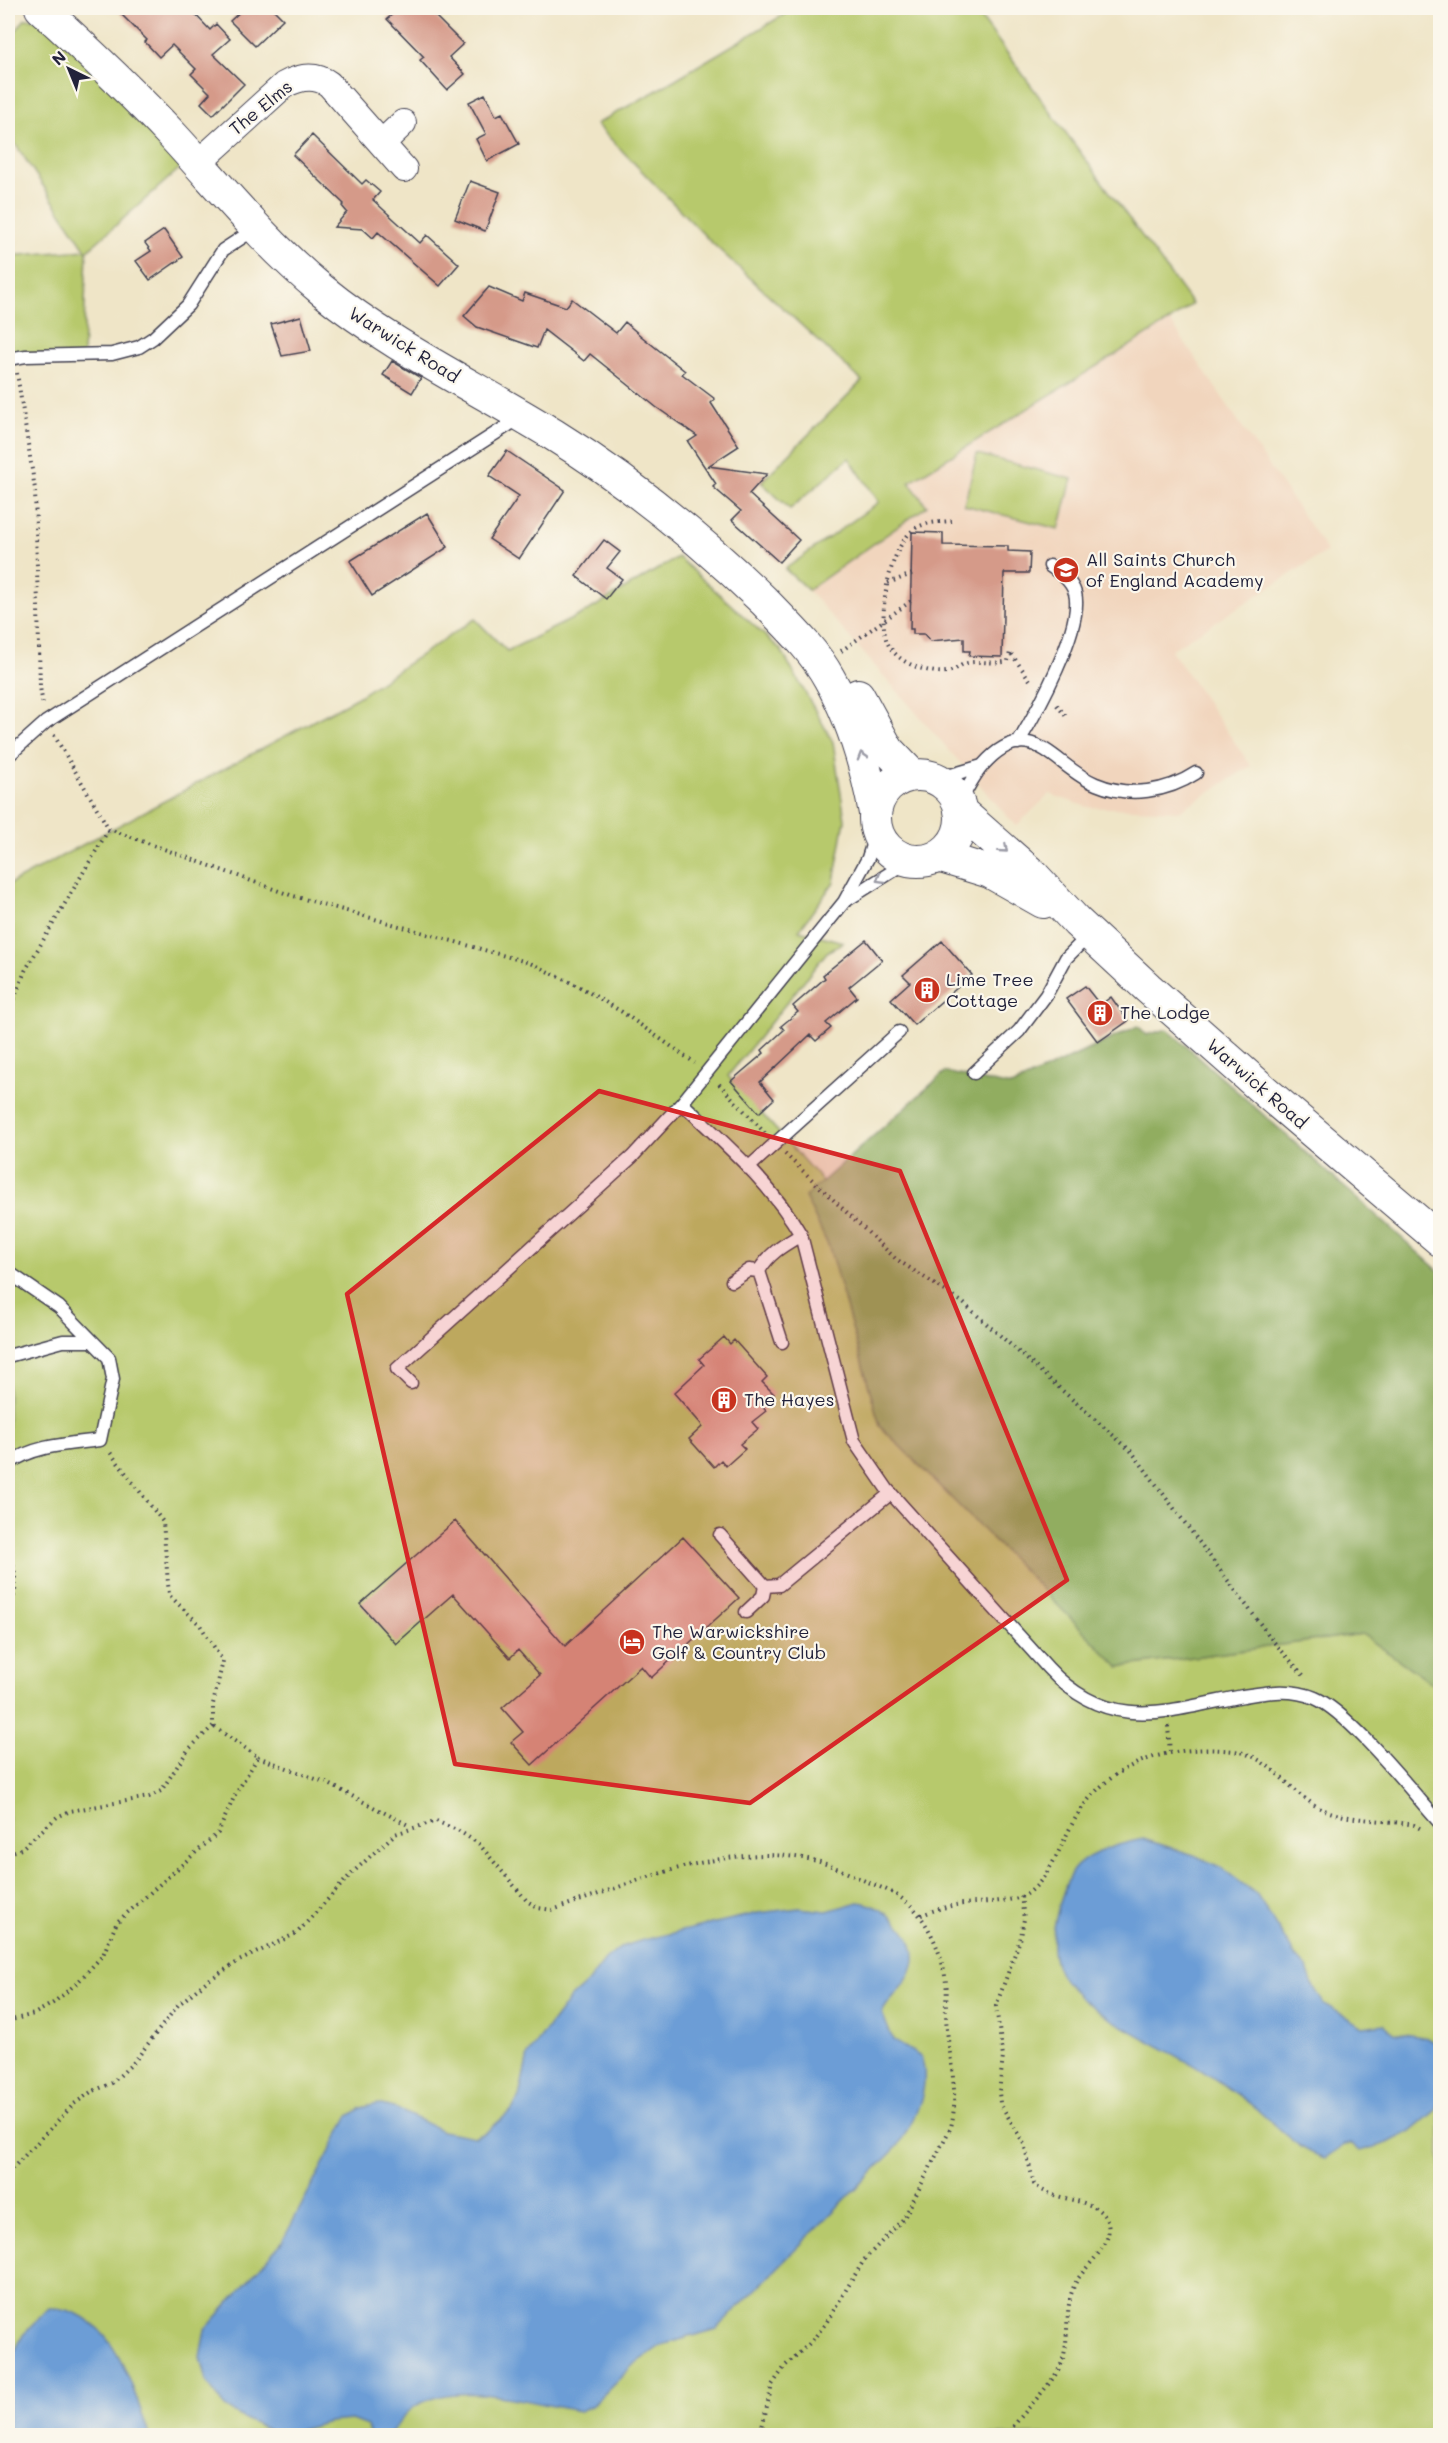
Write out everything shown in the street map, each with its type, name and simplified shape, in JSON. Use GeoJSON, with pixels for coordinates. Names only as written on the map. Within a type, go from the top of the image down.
{"type":"FeatureCollection","features":[{"type":"Feature","properties":{"kind":"street","name":"Warwick Road"},"geometry":{"type":"LineString","coordinates":[[41,8],[114,76],[300,272],[356,316],[522,416],[624,482],[718,556],[802,641],[828,675],[851,720],[865,765],[876,821]]}},
{"type":"Feature","properties":{"kind":"street","name":"The Elms"},"geometry":{"type":"LineString","coordinates":[[197,164],[284,84],[302,78],[318,78],[329,84],[404,169]]}},
{"type":"Feature","properties":{"kind":"street"},"geometry":{"type":"LineString","coordinates":[[382,143],[403,123]]}},
{"type":"Feature","properties":{"kind":"street","name":"Warwick Road"},"geometry":{"type":"LineString","coordinates":[[802,641],[828,661],[861,700],[888,750],[921,776]]}},
{"type":"Feature","properties":{"kind":"street"},"geometry":{"type":"LineString","coordinates":[[921,776],[947,787],[959,807],[960,820],[955,838],[928,858],[905,859],[894,853],[882,842],[876,821],[880,798],[887,787],[898,779],[921,776]]}},
{"type":"Feature","properties":{"kind":"street","name":"Warwick Road"},"geometry":{"type":"LineString","coordinates":[[959,807],[1034,874],[1084,928],[1267,1093],[1440,1240]]}},
{"type":"Feature","properties":{"kind":"street","name":"Warwick Road"},"geometry":{"type":"LineString","coordinates":[[928,858],[990,872],[1084,928]]}},
{"type":"Feature","properties":{"kind":"lane"},"geometry":{"type":"LineString","coordinates":[[10,358],[112,354],[140,347],[188,305],[223,250],[256,228]]}},
{"type":"Feature","properties":{"kind":"lane"},"geometry":{"type":"LineString","coordinates":[[8,756],[46,722],[522,416]]}},
{"type":"Feature","properties":{"kind":"lane"},"geometry":{"type":"LineString","coordinates":[[959,807],[982,766],[997,753],[1018,743],[1046,695],[1074,617],[1076,604],[1070,583],[1050,566]]}},
{"type":"Feature","properties":{"kind":"lane"},"geometry":{"type":"LineString","coordinates":[[1018,743],[1042,747],[1094,783],[1122,790],[1161,789],[1196,773]]}},
{"type":"Feature","properties":{"kind":"lane"},"geometry":{"type":"LineString","coordinates":[[921,776],[951,775],[982,766]]}},
{"type":"Feature","properties":{"kind":"lane"},"geometry":{"type":"LineString","coordinates":[[411,1383],[397,1369],[632,1157],[682,1103],[706,1070],[844,902],[868,858],[876,821]]}},
{"type":"Feature","properties":{"kind":"lane"},"geometry":{"type":"LineString","coordinates":[[844,902],[901,866],[928,858]]}},
{"type":"Feature","properties":{"kind":"lane"},"geometry":{"type":"LineString","coordinates":[[974,1073],[1019,1031],[1046,995],[1084,928]]}},
{"type":"Feature","properties":{"kind":"lane"},"geometry":{"type":"LineString","coordinates":[[748,1168],[899,1032]]}},
{"type":"Feature","properties":{"kind":"lane"},"geometry":{"type":"LineString","coordinates":[[682,1103],[748,1168],[791,1217],[801,1235],[854,1441],[891,1493],[1059,1679],[1085,1698],[1122,1711],[1147,1714],[1272,1691],[1296,1692],[1316,1699],[1335,1711],[1440,1823]]}},
{"type":"Feature","properties":{"kind":"lane"},"geometry":{"type":"LineString","coordinates":[[782,1342],[759,1271],[765,1260],[775,1251],[801,1235]]}},
{"type":"Feature","properties":{"kind":"lane"},"geometry":{"type":"LineString","coordinates":[[732,1281],[749,1270],[759,1271]]}},
{"type":"Feature","properties":{"kind":"lane"},"geometry":{"type":"LineString","coordinates":[[8,1272],[58,1307],[109,1358],[112,1379],[100,1440],[49,1446],[16,1458],[8,1464]]}},
{"type":"Feature","properties":{"kind":"lane"},"geometry":{"type":"LineString","coordinates":[[8,1356],[63,1341],[92,1341]]}},
{"type":"Feature","properties":{"kind":"lane"},"geometry":{"type":"LineString","coordinates":[[765,1586],[779,1585],[891,1493]]}},
{"type":"Feature","properties":{"kind":"lane"},"geometry":{"type":"LineString","coordinates":[[720,1535],[765,1586]]}},
{"type":"Feature","properties":{"kind":"lane"},"geometry":{"type":"LineString","coordinates":[[746,1612],[763,1596],[765,1586]]}},
{"type":"Feature","properties":{"kind":"path"},"geometry":{"type":"LineString","coordinates":[[10,358],[33,462],[40,687],[46,722],[109,829],[290,895],[465,942],[530,963],[613,1006],[706,1070],[774,1143],[896,1259],[962,1302],[1132,1452],[1273,1641],[1335,1711]]}},
{"type":"Feature","properties":{"kind":"path"},"geometry":{"type":"LineString","coordinates":[[952,520],[917,528],[908,537],[898,555],[890,570],[888,583],[884,619],[886,639],[896,656],[912,666],[929,671],[950,671],[968,663],[1000,664],[1008,661],[1010,652],[1035,689],[1046,695],[1068,719]]}},
{"type":"Feature","properties":{"kind":"path"},"geometry":{"type":"LineString","coordinates":[[888,583],[912,574]]}},
{"type":"Feature","properties":{"kind":"path"},"geometry":{"type":"LineString","coordinates":[[828,661],[911,601]]}},
{"type":"Feature","properties":{"kind":"path"},"geometry":{"type":"LineString","coordinates":[[8,1016],[25,971],[109,829]]}},
{"type":"Feature","properties":{"kind":"path"},"geometry":{"type":"LineString","coordinates":[[8,1853],[21,1849],[57,1817],[70,1811],[149,1797],[160,1791],[188,1750],[213,1726],[213,1704],[223,1661],[200,1625],[169,1595],[163,1522],[100,1440]]}},
{"type":"Feature","properties":{"kind":"path"},"geometry":{"type":"LineString","coordinates":[[8,1548],[16,1579],[14,1596],[8,1608]]}},
{"type":"Feature","properties":{"kind":"path"},"geometry":{"type":"LineString","coordinates":[[1167,1710],[1170,1753]]}},
{"type":"Feature","properties":{"kind":"path"},"geometry":{"type":"LineString","coordinates":[[213,1726],[258,1757],[328,1784],[411,1827]]}},
{"type":"Feature","properties":{"kind":"path"},"geometry":{"type":"LineString","coordinates":[[921,1915],[953,1905],[1026,1895],[1042,1879],[1078,1813],[1099,1788],[1122,1768],[1170,1753],[1208,1750],[1237,1751],[1258,1760],[1304,1798],[1322,1809],[1349,1817],[1414,1825],[1433,1836]]}},
{"type":"Feature","properties":{"kind":"path"},"geometry":{"type":"LineString","coordinates":[[8,2021],[34,2014],[53,2003],[77,1983],[103,1955],[117,1922],[218,1833],[235,1795],[258,1757]]}},
{"type":"Feature","properties":{"kind":"path"},"geometry":{"type":"LineString","coordinates":[[8,2173],[74,2104],[112,2083],[134,2062],[178,2005],[239,1961],[297,1933],[352,1873],[395,1834],[411,1827],[436,1821],[459,1831],[479,1844],[527,1901],[538,1908],[552,1910],[681,1868],[729,1859],[775,1856],[827,1864],[904,1899],[921,1915],[943,1966],[946,1984],[948,2047],[956,2095],[951,2127],[904,2218],[864,2260],[826,2323],[811,2342],[786,2365],[772,2385],[760,2436]]}},
{"type":"Feature","properties":{"kind":"path"},"geometry":{"type":"LineString","coordinates":[[1006,2436],[1060,2367],[1075,2283],[1106,2242],[1109,2231],[1106,2219],[1098,2209],[1056,2198],[1041,2192],[1034,2184],[1024,2144],[1000,2103],[1003,2057],[996,2006],[1021,1937],[1024,1919],[1021,1896]]}},
{"type":"Feature","properties":{"kind":"highlighted area"},"geometry":{"type":"Polygon","coordinates":[[[599,1091],[900,1171],[1067,1580],[750,1803],[455,1764],[347,1294],[599,1091]]]}},
{"type":"Feature","properties":{"kind":"shaded area","name":"All Saints Church of England Academy"},"geometry":{"type":"Polygon","coordinates":[[[1170,321],[1327,551],[1171,650],[1251,766],[1179,811],[1087,807],[1050,794],[1016,826],[808,590],[927,506],[908,482],[1170,321]]]}},
{"type":"Feature","properties":{"kind":"green space"},"geometry":{"type":"Polygon","coordinates":[[[795,8],[974,8],[1192,304],[1170,321],[909,482],[927,506],[808,590],[785,569],[879,502],[849,458],[790,509],[761,482],[862,381],[711,242],[596,124],[795,8]]]}},
{"type":"Feature","properties":{"kind":"green space"},"geometry":{"type":"Polygon","coordinates":[[[25,19],[42,19],[187,162],[87,251],[83,355],[8,361],[8,256],[86,250],[8,133],[8,41],[25,19]]]}},
{"type":"Feature","properties":{"kind":"green space"},"geometry":{"type":"Polygon","coordinates":[[[977,454],[1072,479],[1059,529],[964,505],[977,454]]]}},
{"type":"Feature","properties":{"kind":"green space"},"geometry":{"type":"Polygon","coordinates":[[[678,557],[781,650],[833,742],[845,820],[834,882],[799,930],[843,942],[827,952],[728,1076],[823,1182],[806,1197],[829,1247],[1119,1667],[1362,1634],[1440,1689],[1440,2435],[8,2436],[8,885],[356,698],[475,619],[507,651],[586,612],[678,557]]]}},
{"type":"Feature","properties":{"kind":"green space"},"geometry":{"type":"Polygon","coordinates":[[[1138,1026],[1147,1035],[1167,1029],[1440,1272],[1440,1689],[1362,1634],[1119,1667],[880,1426],[829,1247],[805,1197],[945,1072],[1011,1086],[1138,1026]]]}},
{"type":"Feature","properties":{"kind":"water"},"geometry":{"type":"Polygon","coordinates":[[[1143,1839],[1194,1855],[1220,1867],[1256,1894],[1295,1955],[1307,1968],[1313,1986],[1324,2004],[1363,2027],[1384,2024],[1393,2032],[1428,2038],[1439,2046],[1440,2103],[1435,2111],[1411,2131],[1388,2143],[1360,2151],[1352,2144],[1344,2145],[1325,2158],[1315,2155],[1284,2134],[1249,2103],[1207,2074],[1125,2028],[1084,2000],[1058,1970],[1053,1953],[1054,1926],[1069,1876],[1079,1864],[1096,1853],[1143,1839]]]}},
{"type":"Feature","properties":{"kind":"water"},"geometry":{"type":"Polygon","coordinates":[[[858,1902],[868,1904],[889,1915],[899,1924],[912,1944],[914,1955],[911,1973],[882,2013],[893,2040],[921,2057],[924,2080],[920,2103],[898,2146],[717,2329],[662,2345],[633,2365],[593,2405],[580,2411],[497,2396],[454,2394],[417,2405],[405,2415],[389,2435],[370,2435],[367,2426],[351,2420],[329,2422],[281,2435],[250,2422],[225,2407],[206,2381],[200,2357],[205,2330],[282,2242],[348,2117],[361,2108],[378,2104],[397,2109],[442,2131],[475,2137],[485,2133],[512,2110],[519,2097],[528,2055],[570,1998],[589,1981],[605,1960],[621,1947],[758,1913],[799,1908],[827,1911],[858,1902]]]}},
{"type":"Feature","properties":{"kind":"water"},"geometry":{"type":"Polygon","coordinates":[[[49,2308],[71,2311],[89,2321],[104,2335],[127,2374],[149,2435],[8,2435],[8,2365],[23,2335],[49,2308]]]}},
{"type":"Feature","properties":{"kind":"building"},"geometry":{"type":"Polygon","coordinates":[[[115,8],[189,8],[210,30],[216,24],[230,39],[213,54],[244,84],[213,115],[201,103],[210,93],[191,74],[196,69],[172,45],[159,57],[145,42],[147,40],[115,8]]]}},
{"type":"Feature","properties":{"kind":"building"},"geometry":{"type":"Polygon","coordinates":[[[244,8],[272,8],[283,19],[255,46],[230,21],[244,8]]]}},
{"type":"Feature","properties":{"kind":"building"},"geometry":{"type":"Polygon","coordinates":[[[400,8],[427,8],[463,44],[449,57],[465,74],[447,90],[420,60],[424,57],[387,19],[400,8]]]}},
{"type":"Feature","properties":{"kind":"building"},"geometry":{"type":"Polygon","coordinates":[[[485,94],[496,116],[502,113],[519,144],[487,161],[476,139],[486,134],[469,102],[485,94]]]}},
{"type":"Feature","properties":{"kind":"building"},"geometry":{"type":"Polygon","coordinates":[[[312,135],[362,184],[366,180],[380,192],[373,200],[420,243],[427,235],[459,264],[440,286],[378,232],[373,238],[363,229],[334,227],[347,212],[342,206],[344,204],[293,155],[312,135]]]}},
{"type":"Feature","properties":{"kind":"building"},"geometry":{"type":"Polygon","coordinates":[[[470,181],[500,192],[485,231],[455,219],[470,181]]]}},
{"type":"Feature","properties":{"kind":"building"},"geometry":{"type":"Polygon","coordinates":[[[164,230],[183,257],[150,280],[136,261],[151,251],[145,243],[164,230]]]}},
{"type":"Feature","properties":{"kind":"building"},"geometry":{"type":"Polygon","coordinates":[[[489,287],[522,301],[525,293],[566,307],[572,299],[616,333],[625,322],[685,371],[682,374],[715,399],[711,403],[739,446],[708,466],[767,474],[749,494],[799,540],[779,562],[732,520],[741,511],[713,487],[716,484],[688,442],[697,436],[656,407],[590,354],[584,361],[544,330],[537,348],[477,327],[464,316],[489,287]]]}},
{"type":"Feature","properties":{"kind":"building"},"geometry":{"type":"Polygon","coordinates":[[[301,316],[311,351],[282,356],[271,324],[301,316]]]}},
{"type":"Feature","properties":{"kind":"building"},"geometry":{"type":"Polygon","coordinates":[[[392,361],[421,378],[412,393],[383,375],[392,361]]]}},
{"type":"Feature","properties":{"kind":"building"},"geometry":{"type":"Polygon","coordinates":[[[507,451],[565,490],[519,559],[489,539],[519,496],[489,476],[507,451]]]}},
{"type":"Feature","properties":{"kind":"building"},"geometry":{"type":"Polygon","coordinates":[[[427,513],[448,547],[372,596],[350,561],[427,513]]]}},
{"type":"Feature","properties":{"kind":"building"},"geometry":{"type":"Polygon","coordinates":[[[912,532],[943,533],[943,545],[1008,546],[1008,551],[1030,552],[1029,573],[1004,573],[1002,657],[969,656],[970,651],[964,651],[964,638],[930,641],[924,634],[913,634],[913,629],[910,629],[912,532]]]}},
{"type":"Feature","properties":{"kind":"building"},"geometry":{"type":"Polygon","coordinates":[[[604,540],[620,552],[607,568],[622,579],[606,599],[576,576],[604,540]]]}},
{"type":"Feature","properties":{"kind":"building"},"geometry":{"type":"Polygon","coordinates":[[[866,940],[882,960],[849,987],[857,997],[826,1023],[831,1028],[816,1041],[810,1035],[760,1082],[774,1099],[759,1113],[731,1081],[764,1053],[762,1050],[784,1030],[781,1026],[798,1012],[793,1006],[825,978],[823,975],[866,940]]]}},
{"type":"Feature","properties":{"kind":"building","name":"Lime Tree Cottage"},"geometry":{"type":"Polygon","coordinates":[[[942,941],[972,975],[914,1025],[891,999],[910,982],[903,975],[942,941]]]}},
{"type":"Feature","properties":{"kind":"building","name":"The Lodge"},"geometry":{"type":"Polygon","coordinates":[[[1085,986],[1100,1005],[1111,997],[1128,1021],[1098,1042],[1066,999],[1085,986]]]}},
{"type":"Feature","properties":{"kind":"building","name":"The Hayes"},"geometry":{"type":"Polygon","coordinates":[[[724,1337],[730,1344],[734,1340],[767,1377],[762,1382],[774,1394],[761,1405],[766,1411],[752,1422],[758,1429],[740,1444],[745,1449],[726,1466],[721,1460],[714,1467],[689,1439],[702,1427],[701,1424],[674,1393],[704,1365],[699,1359],[724,1337]]]}},
{"type":"Feature","properties":{"kind":"building","name":"The Warwickshire Golf & Country Club"},"geometry":{"type":"Polygon","coordinates":[[[455,1521],[565,1646],[683,1537],[739,1598],[651,1678],[641,1666],[532,1765],[511,1742],[523,1732],[502,1708],[540,1675],[518,1650],[510,1658],[453,1594],[396,1644],[360,1604],[455,1521]]]}},
{"type":"Feature","properties":{"kind":"place","name":"All Saints Church of England Academy"},"geometry":{"type":"Point","coordinates":[1066,570]}},
{"type":"Feature","properties":{"kind":"place","name":"Lime Tree Cottage"},"geometry":{"type":"Point","coordinates":[927,990]}},
{"type":"Feature","properties":{"kind":"place","name":"The Lodge"},"geometry":{"type":"Point","coordinates":[1100,1013]}},
{"type":"Feature","properties":{"kind":"place","name":"The Hayes"},"geometry":{"type":"Point","coordinates":[724,1400]}},
{"type":"Feature","properties":{"kind":"place","name":"The Warwickshire Golf & Country Club"},"geometry":{"type":"Point","coordinates":[632,1642]}}]}
